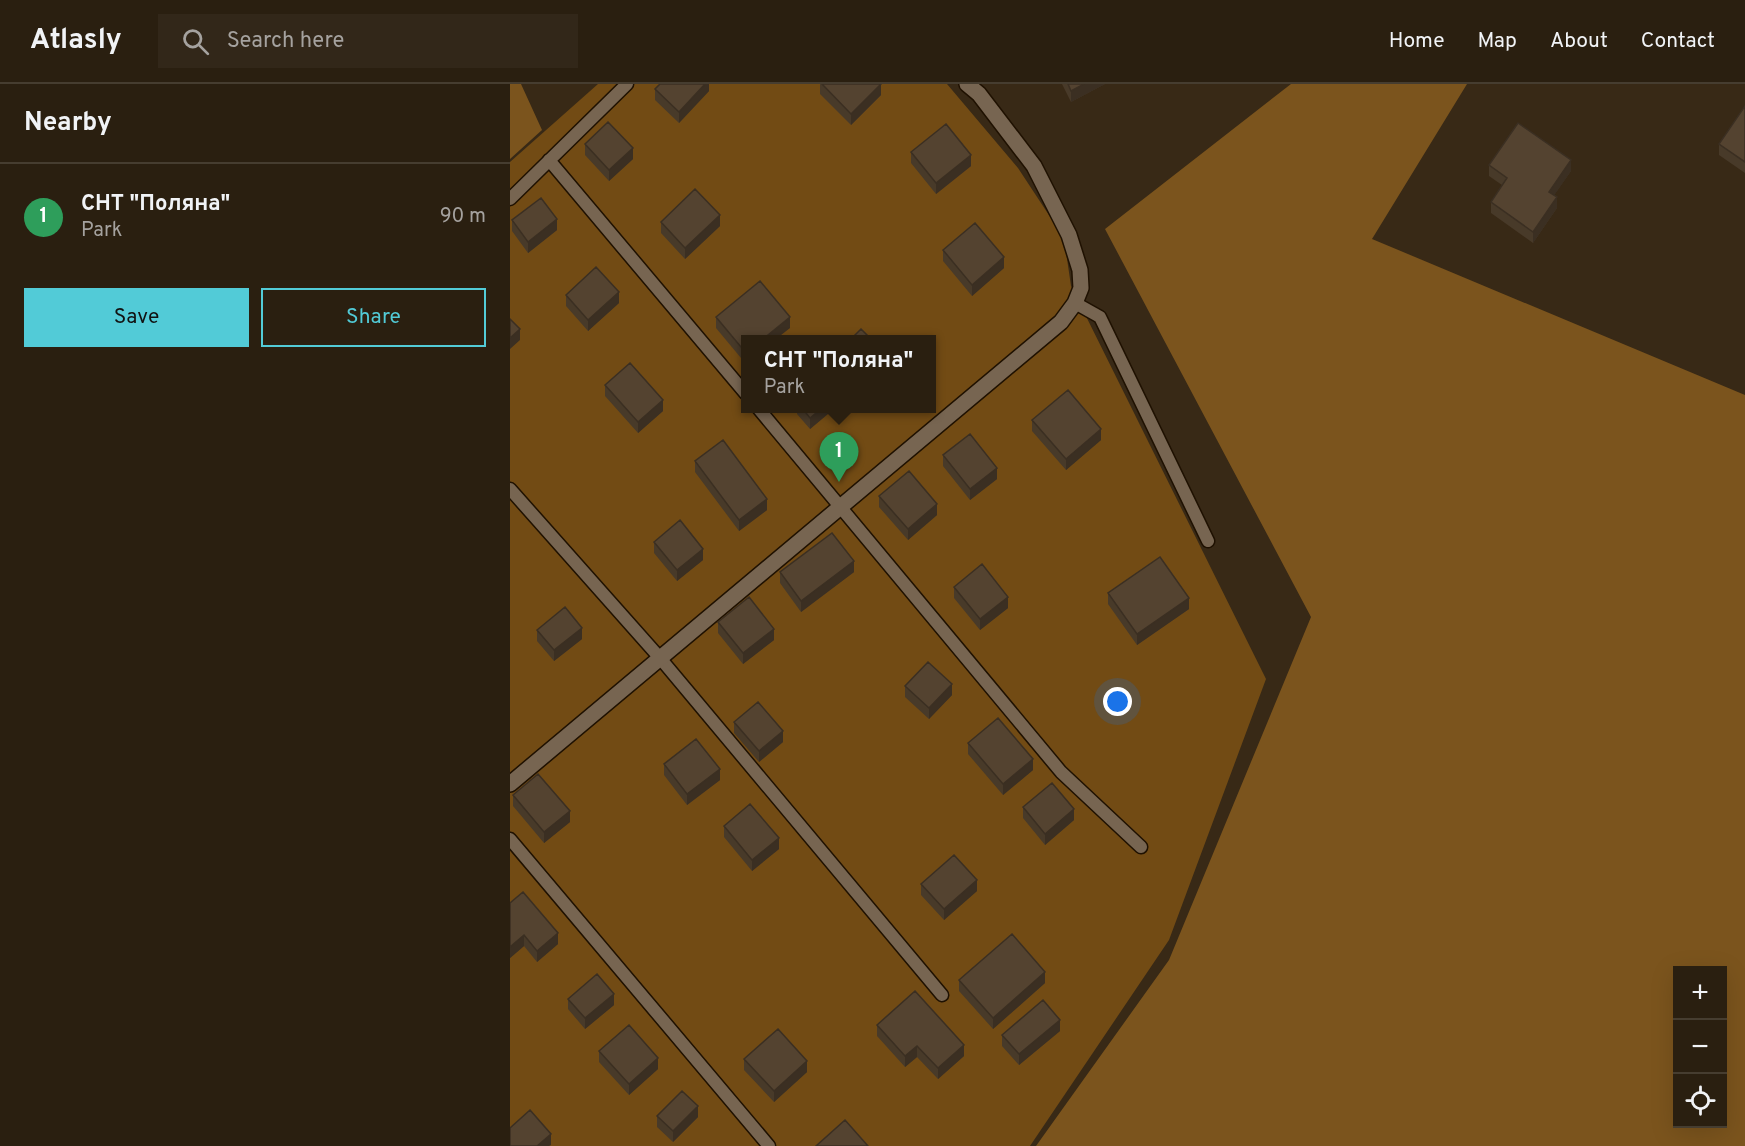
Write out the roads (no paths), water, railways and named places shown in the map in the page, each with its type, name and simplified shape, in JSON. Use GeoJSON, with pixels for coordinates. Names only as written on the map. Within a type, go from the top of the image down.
{"type":"FeatureCollection","features":[{"type":"Feature","properties":{"kind":"street"},"geometry":{"type":"LineString","coordinates":[[510,784],[1061,322],[1076,303],[1081,288],[1080,270],[1069,235],[1034,166],[979,94],[967,84]]}},
{"type":"Feature","properties":{"kind":"lane"},"geometry":{"type":"LineString","coordinates":[[510,198],[627,84]]}},
{"type":"Feature","properties":{"kind":"lane"},"geometry":{"type":"LineString","coordinates":[[549,160],[741,388]]}},
{"type":"Feature","properties":{"kind":"lane"},"geometry":{"type":"LineString","coordinates":[[1076,303],[1100,317],[1208,541]]}},
{"type":"Feature","properties":{"kind":"lane"},"geometry":{"type":"LineString","coordinates":[[762,413],[1061,772],[1141,847]]}},
{"type":"Feature","properties":{"kind":"lane"},"geometry":{"type":"LineString","coordinates":[[510,489],[660,658],[942,995]]}},
{"type":"Feature","properties":{"kind":"lane"},"geometry":{"type":"LineString","coordinates":[[510,839],[769,1146]]}},
{"type":"Feature","properties":{"kind":"place","name":"СНТ \"Поляна\""},"geometry":{"type":"Point","coordinates":[839,482]}}]}
